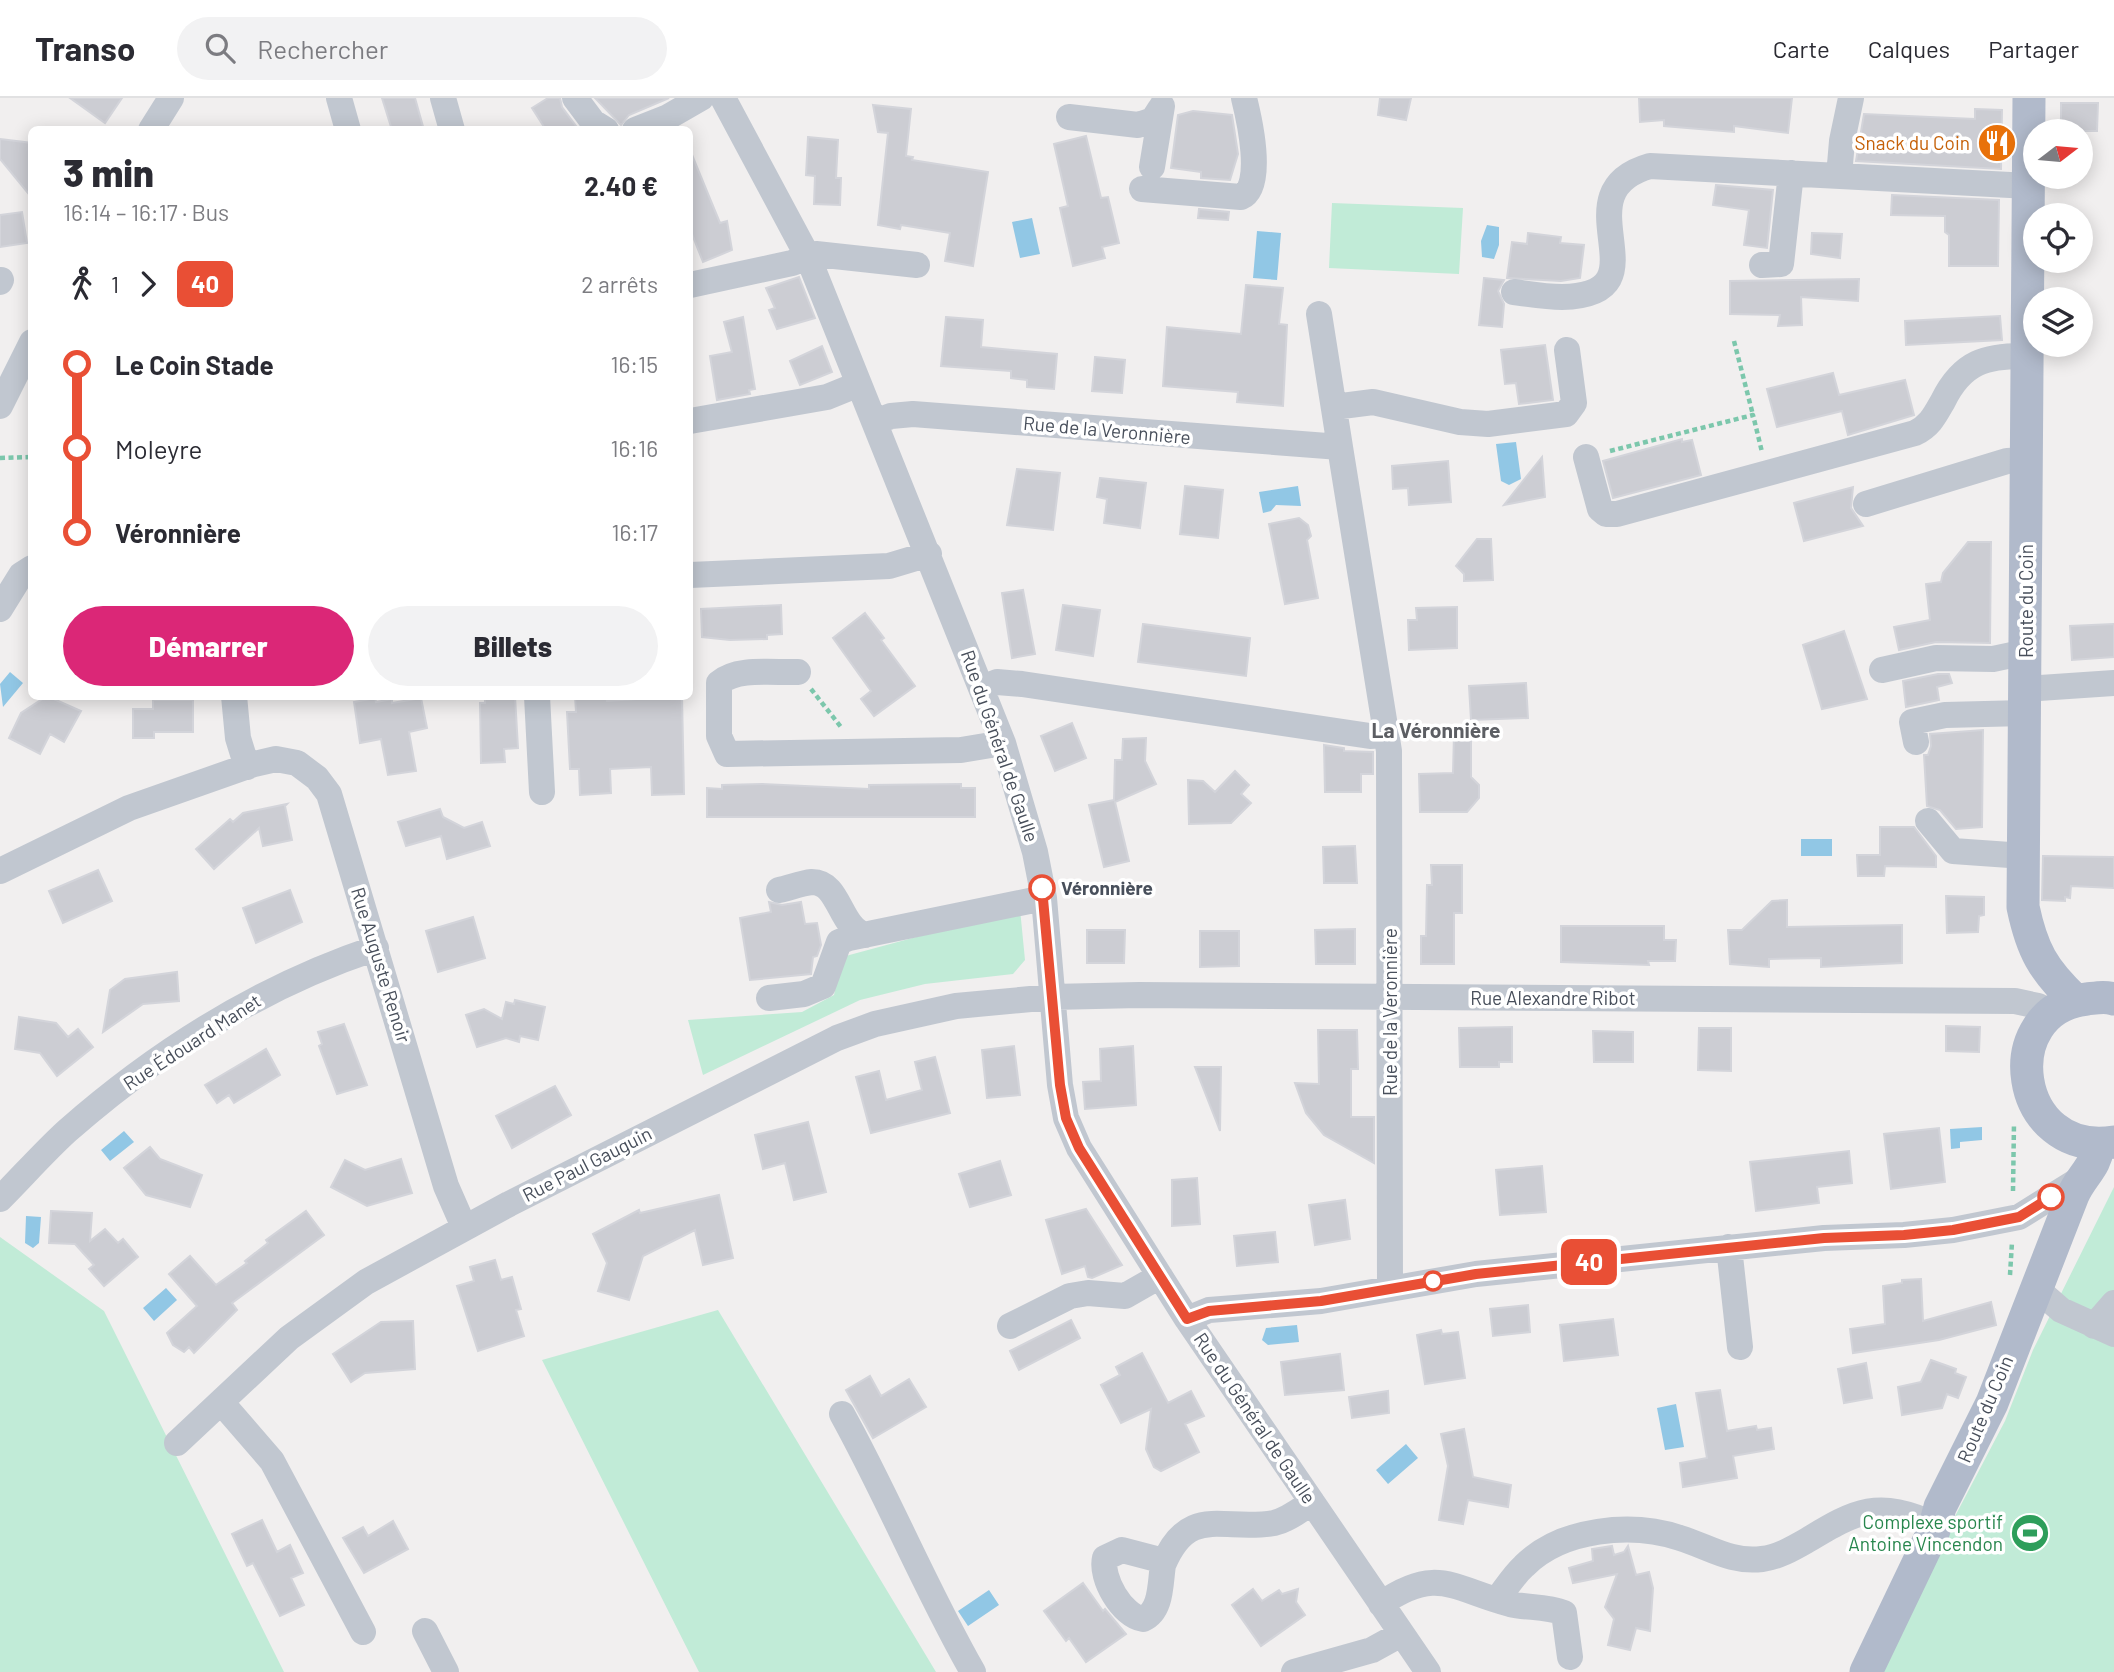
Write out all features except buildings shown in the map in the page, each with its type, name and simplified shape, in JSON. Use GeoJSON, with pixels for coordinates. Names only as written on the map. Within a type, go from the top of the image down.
{"type":"FeatureCollection","features":[{"type":"Feature","properties":{"kind":"main road","name":"Route du Coin"},"geometry":{"type":"LineString","coordinates":[[2028,287],[2029,189]]}},
{"type":"Feature","properties":{"kind":"main road","name":"Route du Coin"},"geometry":{"type":"LineString","coordinates":[[2028,357],[2024,907],[2029,933],[2038,957],[2053,980],[2063,1007]]}},
{"type":"Feature","properties":{"kind":"main road"},"geometry":{"type":"LineString","coordinates":[[2106,1144],[2066,1137],[2045,1121],[2031,1100],[2026,1079],[2027,1054],[2037,1030],[2063,1007],[2114,999]]}},
{"type":"Feature","properties":{"kind":"main road","name":"Route du Coin"},"geometry":{"type":"LineString","coordinates":[[1866,1672],[1935,1525],[1940,1507],[1976,1438],[2038,1290],[2080,1179],[2094,1165],[2106,1144]]}},
{"type":"Feature","properties":{"kind":"street"},"geometry":{"type":"LineString","coordinates":[[154,126],[172,98]]}},
{"type":"Feature","properties":{"kind":"street"},"geometry":{"type":"LineString","coordinates":[[338,98],[347,126]]}},
{"type":"Feature","properties":{"kind":"street"},"geometry":{"type":"LineString","coordinates":[[443,98],[451,126]]}},
{"type":"Feature","properties":{"kind":"street"},"geometry":{"type":"LineString","coordinates":[[575,98],[593,122],[600,126]]}},
{"type":"Feature","properties":{"kind":"street"},"geometry":{"type":"LineString","coordinates":[[645,126],[668,117],[701,98]]}},
{"type":"Feature","properties":{"kind":"street","name":"Rue du Général de Gaulle"},"geometry":{"type":"LineString","coordinates":[[723,98],[808,257],[1003,743],[1026,817],[1044,898],[1066,1118],[1079,1148],[1187,1319],[1428,1672]]}},
{"type":"Feature","properties":{"kind":"street"},"geometry":{"type":"LineString","coordinates":[[1163,104],[1147,178],[1241,197],[1250,188],[1254,157],[1244,98]]}},
{"type":"Feature","properties":{"kind":"street"},"geometry":{"type":"LineString","coordinates":[[1839,176],[1842,141],[1851,98]]}},
{"type":"Feature","properties":{"kind":"street"},"geometry":{"type":"LineString","coordinates":[[1069,117],[1138,125],[1153,120],[1163,104]]}},
{"type":"Feature","properties":{"kind":"street"},"geometry":{"type":"LineString","coordinates":[[1514,292],[1571,296],[1604,285],[1611,275],[1614,261],[1608,209],[1617,185],[1637,169],[1650,166],[2023,186]]}},
{"type":"Feature","properties":{"kind":"street"},"geometry":{"type":"LineString","coordinates":[[1762,265],[1781,264],[1791,173]]}},
{"type":"Feature","properties":{"kind":"street"},"geometry":{"type":"LineString","coordinates":[[693,284],[829,254],[917,265]]}},
{"type":"Feature","properties":{"kind":"street","name":"Rue de la Veronnière"},"geometry":{"type":"LineString","coordinates":[[1319,314],[1387,735],[1390,1289]]}},
{"type":"Feature","properties":{"kind":"street"},"geometry":{"type":"LineString","coordinates":[[0,406],[28,350]]}},
{"type":"Feature","properties":{"kind":"street"},"geometry":{"type":"LineString","coordinates":[[1334,407],[1373,402],[1460,422],[1488,424],[1566,414],[1574,403],[1567,350]]}},
{"type":"Feature","properties":{"kind":"street"},"geometry":{"type":"LineString","coordinates":[[1586,457],[1597,503],[1606,514],[1617,514],[1915,433],[1926,428],[1958,377],[1973,363],[1998,357],[2023,356]]}},
{"type":"Feature","properties":{"kind":"street"},"geometry":{"type":"LineString","coordinates":[[693,420],[827,397],[859,384]]}},
{"type":"Feature","properties":{"kind":"street","name":"Rue de la Veronnière"},"geometry":{"type":"LineString","coordinates":[[875,422],[913,414],[1340,447]]}},
{"type":"Feature","properties":{"kind":"street"},"geometry":{"type":"LineString","coordinates":[[1866,503],[2007,461],[2027,460]]}},
{"type":"Feature","properties":{"kind":"street"},"geometry":{"type":"LineString","coordinates":[[693,575],[868,568],[901,564],[929,554]]}},
{"type":"Feature","properties":{"kind":"street"},"geometry":{"type":"LineString","coordinates":[[0,609],[21,575],[28,571]]}},
{"type":"Feature","properties":{"kind":"street"},"geometry":{"type":"LineString","coordinates":[[1882,670],[1936,658],[1993,659],[2026,652]]}},
{"type":"Feature","properties":{"kind":"street"},"geometry":{"type":"LineString","coordinates":[[798,672],[736,675],[719,683],[719,736],[727,754],[980,749],[1003,743]]}},
{"type":"Feature","properties":{"kind":"street"},"geometry":{"type":"LineString","coordinates":[[982,688],[997,682],[1022,684],[1370,736],[1387,735]]}},
{"type":"Feature","properties":{"kind":"street"},"geometry":{"type":"LineString","coordinates":[[1916,742],[1912,723],[2114,684]]}},
{"type":"Feature","properties":{"kind":"street"},"geometry":{"type":"LineString","coordinates":[[234,700],[238,738],[247,766]]}},
{"type":"Feature","properties":{"kind":"street"},"geometry":{"type":"LineString","coordinates":[[537,700],[542,792]]}},
{"type":"Feature","properties":{"kind":"street","name":"Rue Auguste Renoir"},"geometry":{"type":"LineString","coordinates":[[0,871],[130,808],[247,766],[276,759],[296,763],[317,778],[329,794],[446,1186],[464,1227]]}},
{"type":"Feature","properties":{"kind":"street"},"geometry":{"type":"LineString","coordinates":[[1928,821],[1953,851],[2024,856]]}},
{"type":"Feature","properties":{"kind":"street"},"geometry":{"type":"LineString","coordinates":[[779,890],[815,882],[822,884],[834,896],[851,928],[865,935]]}},
{"type":"Feature","properties":{"kind":"street"},"geometry":{"type":"LineString","coordinates":[[769,998],[815,991],[827,980],[839,943],[865,935],[1044,898]]}},
{"type":"Feature","properties":{"kind":"street","name":"Rue Édouard Manet"},"geometry":{"type":"LineString","coordinates":[[0,1199],[66,1133],[138,1073],[223,1018],[285,984],[376,948]]}},
{"type":"Feature","properties":{"kind":"street","name":"Rue Alexandre Ribot"},"geometry":{"type":"LineString","coordinates":[[1052,997],[2015,1001],[2038,1006],[2063,1007]]}},
{"type":"Feature","properties":{"kind":"street","name":"Rue Paul Gauguin"},"geometry":{"type":"LineString","coordinates":[[177,1443],[289,1338],[366,1282],[464,1227],[837,1038],[913,1014],[956,1006],[1052,997]]}},
{"type":"Feature","properties":{"kind":"street"},"geometry":{"type":"LineString","coordinates":[[1187,1319],[1209,1311],[1321,1301],[1476,1274],[1824,1238],[1904,1235],[2013,1219],[2080,1179]]}},
{"type":"Feature","properties":{"kind":"street"},"geometry":{"type":"LineString","coordinates":[[1729,1247],[1740,1347]]}},
{"type":"Feature","properties":{"kind":"street"},"geometry":{"type":"LineString","coordinates":[[1010,1326],[1070,1296],[1088,1293],[1125,1296],[1160,1276]]}},
{"type":"Feature","properties":{"kind":"street"},"geometry":{"type":"LineString","coordinates":[[2038,1290],[2061,1310],[2104,1330],[2114,1303]]}},
{"type":"Feature","properties":{"kind":"street"},"geometry":{"type":"LineString","coordinates":[[221,1402],[272,1461],[363,1632]]}},
{"type":"Feature","properties":{"kind":"street"},"geometry":{"type":"LineString","coordinates":[[842,1415],[872,1467],[944,1622],[973,1672]]}},
{"type":"Feature","properties":{"kind":"street"},"geometry":{"type":"LineString","coordinates":[[1164,1561],[1181,1534],[1193,1526],[1209,1523],[1277,1522],[1312,1502]]}},
{"type":"Feature","properties":{"kind":"street"},"geometry":{"type":"LineString","coordinates":[[1497,1600],[1511,1579],[1535,1556],[1591,1534],[1653,1531],[1688,1540],[1731,1558],[1749,1560],[1779,1555],[1831,1526],[1883,1508],[1909,1513],[1935,1525]]}},
{"type":"Feature","properties":{"kind":"street"},"geometry":{"type":"LineString","coordinates":[[1381,1604],[1411,1585],[1435,1582],[1497,1600],[1564,1614],[1570,1657]]}},
{"type":"Feature","properties":{"kind":"street"},"geometry":{"type":"LineString","coordinates":[[425,1631],[446,1672]]}},
{"type":"Feature","properties":{"kind":"street"},"geometry":{"type":"LineString","coordinates":[[1294,1672],[1373,1650],[1401,1634]]}},
{"type":"Feature","properties":{"kind":"path"},"geometry":{"type":"LineString","coordinates":[[1734,341],[1767,473]]}},
{"type":"Feature","properties":{"kind":"path"},"geometry":{"type":"LineString","coordinates":[[1586,457],[1753,415]]}},
{"type":"Feature","properties":{"kind":"path"},"geometry":{"type":"LineString","coordinates":[[0,458],[28,457]]}},
{"type":"Feature","properties":{"kind":"path"},"geometry":{"type":"LineString","coordinates":[[798,672],[861,753]]}},
{"type":"Feature","properties":{"kind":"green space"},"geometry":{"type":"Polygon","coordinates":[[[1332,203],[1463,208],[1459,274],[1329,268],[1332,203]]]}},
{"type":"Feature","properties":{"kind":"green space"},"geometry":{"type":"Polygon","coordinates":[[[1020,909],[1025,960],[1013,974],[925,984],[860,1000],[703,1075],[688,1020],[802,1012],[834,995],[842,957],[1020,909]]]}},
{"type":"Feature","properties":{"kind":"green space","name":"Complexe sportif Antoine Vincendon"},"geometry":{"type":"Polygon","coordinates":[[[2114,1187],[2114,1672],[1878,1672],[1888,1644],[2005,1421],[2033,1350],[2114,1187]]]}},
{"type":"Feature","properties":{"kind":"green space"},"geometry":{"type":"Polygon","coordinates":[[[0,1237],[104,1311],[284,1672],[0,1672],[0,1237]]]}},
{"type":"Feature","properties":{"kind":"green space"},"geometry":{"type":"Polygon","coordinates":[[[718,1310],[936,1672],[699,1672],[542,1360],[718,1310]]]}},
{"type":"Feature","properties":{"kind":"water"},"geometry":{"type":"Polygon","coordinates":[[[1032,218],[1040,254],[1020,258],[1012,222],[1032,218]]]}},
{"type":"Feature","properties":{"kind":"water"},"geometry":{"type":"Polygon","coordinates":[[[1487,225],[1499,227],[1499,245],[1494,259],[1482,257],[1481,241],[1487,225]]]}},
{"type":"Feature","properties":{"kind":"water"},"geometry":{"type":"Polygon","coordinates":[[[1257,231],[1281,233],[1277,280],[1253,278],[1257,231]]]}},
{"type":"Feature","properties":{"kind":"water"},"geometry":{"type":"Polygon","coordinates":[[[1516,442],[1521,479],[1509,485],[1501,481],[1496,444],[1516,442]]]}},
{"type":"Feature","properties":{"kind":"water"},"geometry":{"type":"Polygon","coordinates":[[[1298,486],[1301,506],[1276,505],[1271,511],[1263,513],[1259,492],[1298,486]]]}},
{"type":"Feature","properties":{"kind":"water"},"geometry":{"type":"Polygon","coordinates":[[[10,672],[23,683],[3,707],[0,684],[10,672]]]}},
{"type":"Feature","properties":{"kind":"water"},"geometry":{"type":"Polygon","coordinates":[[[1801,839],[1832,839],[1832,856],[1801,856],[1801,839]]]}},
{"type":"Feature","properties":{"kind":"water"},"geometry":{"type":"Polygon","coordinates":[[[1982,1127],[1982,1140],[1960,1142],[1960,1148],[1951,1149],[1950,1129],[1982,1127]]]}},
{"type":"Feature","properties":{"kind":"water"},"geometry":{"type":"Polygon","coordinates":[[[124,1131],[134,1142],[110,1161],[101,1150],[124,1131]]]}},
{"type":"Feature","properties":{"kind":"water"},"geometry":{"type":"Polygon","coordinates":[[[26,1216],[41,1217],[39,1243],[33,1248],[25,1243],[26,1216]]]}},
{"type":"Feature","properties":{"kind":"water"},"geometry":{"type":"Polygon","coordinates":[[[166,1288],[177,1300],[154,1321],[143,1308],[166,1288]]]}},
{"type":"Feature","properties":{"kind":"water"},"geometry":{"type":"Polygon","coordinates":[[[1297,1325],[1299,1342],[1268,1345],[1262,1340],[1266,1328],[1297,1325]]]}},
{"type":"Feature","properties":{"kind":"water"},"geometry":{"type":"Polygon","coordinates":[[[1676,1404],[1684,1447],[1665,1450],[1657,1408],[1676,1404]]]}},
{"type":"Feature","properties":{"kind":"water"},"geometry":{"type":"Polygon","coordinates":[[[1406,1444],[1418,1458],[1388,1484],[1376,1470],[1406,1444]]]}},
{"type":"Feature","properties":{"kind":"water"},"geometry":{"type":"Polygon","coordinates":[[[989,1590],[999,1605],[968,1626],[958,1611],[989,1590]]]}},
{"type":"Feature","properties":{"kind":"bus line","name":"40"},"geometry":{"type":"LineString","coordinates":[[1042,888],[1060,1085],[1066,1118],[1079,1148],[1187,1319],[1209,1311],[1321,1301],[1476,1274],[1824,1238],[1953,1230],[2019,1217],[2051,1197]]}},
{"type":"Feature","properties":{"kind":"place","name":"Snack du Coin"},"geometry":{"type":"Point","coordinates":[1997,143]}},
{"type":"Feature","properties":{"kind":"place","name":"Véronnière"},"geometry":{"type":"Point","coordinates":[1042,888]}},
{"type":"Feature","properties":{"kind":"place","name":"Complexe sportif Antoine Vincendon"},"geometry":{"type":"Point","coordinates":[2030,1533]}},
{"type":"Feature","properties":{"kind":"district","name":"La Véronnière"},"geometry":{"type":"Point","coordinates":[1436,731]}}]}
